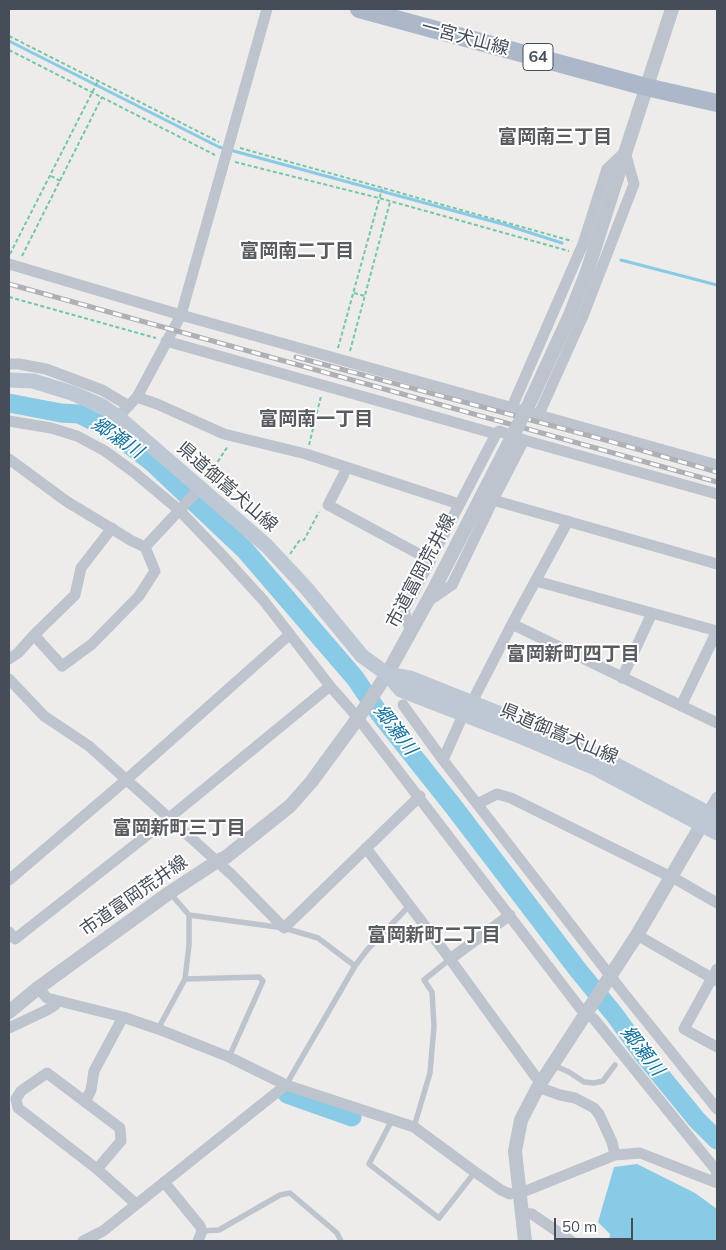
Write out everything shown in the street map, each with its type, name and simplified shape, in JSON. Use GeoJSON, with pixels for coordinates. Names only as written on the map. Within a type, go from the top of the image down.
{"type":"FeatureCollection","features":[{"type":"Feature","properties":{"kind":"main road","name":"一宮犬山線"},"geometry":{"type":"LineString","coordinates":[[359,9],[646,86],[717,103]]}},
{"type":"Feature","properties":{"kind":"main road","name":"県道御嵩犬山線"},"geometry":{"type":"LineString","coordinates":[[9,380],[33,381],[72,393],[102,406],[118,417],[267,546],[362,656],[386,674],[401,690],[522,737],[709,818]]}},
{"type":"Feature","properties":{"kind":"main road","name":"県道御嵩犬山線"},"geometry":{"type":"LineString","coordinates":[[386,674],[410,678],[546,732],[603,758],[709,818],[717,833]]}},
{"type":"Feature","properties":{"kind":"street"},"geometry":{"type":"LineString","coordinates":[[118,417],[137,397],[180,315],[267,9]]}},
{"type":"Feature","properties":{"kind":"street","name":"市道富岡荒井線"},"geometry":{"type":"LineString","coordinates":[[9,1012],[38,988],[170,893],[226,857],[290,806],[312,781],[358,718],[411,632],[429,598],[529,404],[570,315],[588,270],[672,9]]}},
{"type":"Feature","properties":{"kind":"street"},"geometry":{"type":"LineString","coordinates":[[512,407],[581,249],[607,169],[625,152],[634,184],[583,316],[539,414]]}},
{"type":"Feature","properties":{"kind":"street"},"geometry":{"type":"LineString","coordinates":[[13,265],[180,315],[717,465]]}},
{"type":"Feature","properties":{"kind":"street"},"geometry":{"type":"LineString","coordinates":[[166,341],[496,434]]}},
{"type":"Feature","properties":{"kind":"street"},"geometry":{"type":"LineString","coordinates":[[9,364],[19,364],[46,370],[102,390],[129,406]]}},
{"type":"Feature","properties":{"kind":"street"},"geometry":{"type":"LineString","coordinates":[[137,397],[224,434],[306,454],[459,504]]}},
{"type":"Feature","properties":{"kind":"street"},"geometry":{"type":"LineString","coordinates":[[9,421],[50,428],[77,436],[105,451],[136,473],[178,510],[264,601],[330,686],[420,796],[580,1008],[594,1020],[656,1095],[716,1170],[717,1176]]}},
{"type":"Feature","properties":{"kind":"street"},"geometry":{"type":"LineString","coordinates":[[411,632],[404,611],[499,431],[524,440],[717,494]]}},
{"type":"Feature","properties":{"kind":"street"},"geometry":{"type":"LineString","coordinates":[[429,598],[452,585],[524,440]]}},
{"type":"Feature","properties":{"kind":"street"},"geometry":{"type":"LineString","coordinates":[[9,459],[66,501],[145,547],[155,571],[139,596],[92,644],[62,666],[34,635]]}},
{"type":"Feature","properties":{"kind":"street"},"geometry":{"type":"LineString","coordinates":[[344,474],[328,505],[430,560]]}},
{"type":"Feature","properties":{"kind":"street"},"geometry":{"type":"LineString","coordinates":[[145,547],[200,488]]}},
{"type":"Feature","properties":{"kind":"street"},"geometry":{"type":"LineString","coordinates":[[493,500],[717,564]]}},
{"type":"Feature","properties":{"kind":"street"},"geometry":{"type":"LineString","coordinates":[[472,702],[568,521]]}},
{"type":"Feature","properties":{"kind":"street"},"geometry":{"type":"LineString","coordinates":[[9,659],[18,653],[75,595],[81,568],[112,528]]}},
{"type":"Feature","properties":{"kind":"street"},"geometry":{"type":"LineString","coordinates":[[536,581],[717,631],[682,706]]}},
{"type":"Feature","properties":{"kind":"street"},"geometry":{"type":"LineString","coordinates":[[622,678],[652,613]]}},
{"type":"Feature","properties":{"kind":"street"},"geometry":{"type":"LineString","coordinates":[[512,624],[717,723]]}},
{"type":"Feature","properties":{"kind":"street"},"geometry":{"type":"LineString","coordinates":[[9,880],[126,780],[290,635]]}},
{"type":"Feature","properties":{"kind":"street"},"geometry":{"type":"LineString","coordinates":[[9,679],[44,716],[89,746],[232,875],[284,928],[420,796]]}},
{"type":"Feature","properties":{"kind":"street"},"geometry":{"type":"LineString","coordinates":[[9,932],[15,939],[169,818],[330,686]]}},
{"type":"Feature","properties":{"kind":"street"},"geometry":{"type":"LineString","coordinates":[[402,706],[717,1109]]}},
{"type":"Feature","properties":{"kind":"street"},"geometry":{"type":"LineString","coordinates":[[443,760],[463,715]]}},
{"type":"Feature","properties":{"kind":"street"},"geometry":{"type":"LineString","coordinates":[[478,804],[497,794],[511,798],[672,877],[717,903]]}},
{"type":"Feature","properties":{"kind":"street"},"geometry":{"type":"LineString","coordinates":[[525,1241],[515,1151],[521,1120],[540,1084],[612,977],[709,818],[717,797]]}},
{"type":"Feature","properties":{"kind":"street"},"geometry":{"type":"LineString","coordinates":[[366,848],[450,959],[540,1084],[560,1095],[575,1098],[594,1108],[599,1114],[612,1142],[615,1154]]}},
{"type":"Feature","properties":{"kind":"street"},"geometry":{"type":"LineString","coordinates":[[450,959],[510,916]]}},
{"type":"Feature","properties":{"kind":"street"},"geometry":{"type":"LineString","coordinates":[[637,935],[716,976],[684,1028],[717,1047]]}},
{"type":"Feature","properties":{"kind":"street"},"geometry":{"type":"LineString","coordinates":[[38,988],[48,998],[56,1001],[123,1017],[229,1057],[286,1085],[414,1127],[475,1172],[510,1194],[520,1193],[615,1154],[640,1153],[717,1183]]}},
{"type":"Feature","properties":{"kind":"street"},"geometry":{"type":"LineString","coordinates":[[9,1028],[47,1010],[55,1005],[56,1001]]}},
{"type":"Feature","properties":{"kind":"street"},"geometry":{"type":"LineString","coordinates":[[86,1102],[91,1090],[94,1071],[123,1017]]}},
{"type":"Feature","properties":{"kind":"street"},"geometry":{"type":"LineString","coordinates":[[97,1170],[121,1141],[120,1128],[47,1073],[21,1091],[16,1099],[18,1108],[97,1170],[136,1204]]}},
{"type":"Feature","properties":{"kind":"street"},"geometry":{"type":"LineString","coordinates":[[83,1241],[103,1231],[286,1085]]}},
{"type":"Feature","properties":{"kind":"street"},"geometry":{"type":"LineString","coordinates":[[164,1182],[200,1236]]}},
{"type":"Feature","properties":{"kind":"street"},"geometry":{"type":"LineString","coordinates":[[522,1213],[532,1214],[571,1241]]}},
{"type":"Feature","properties":{"kind":"lane"},"geometry":{"type":"LineString","coordinates":[[158,1030],[185,979],[189,945],[189,915],[170,893]]}},
{"type":"Feature","properties":{"kind":"lane"},"geometry":{"type":"LineString","coordinates":[[286,1085],[355,966],[367,950],[409,906]]}},
{"type":"Feature","properties":{"kind":"lane"},"geometry":{"type":"LineString","coordinates":[[189,915],[284,928],[318,938],[355,966]]}},
{"type":"Feature","properties":{"kind":"lane"},"geometry":{"type":"LineString","coordinates":[[414,1127],[430,1074],[434,1026],[432,992],[424,980],[450,959]]}},
{"type":"Feature","properties":{"kind":"lane"},"geometry":{"type":"LineString","coordinates":[[185,979],[259,977],[263,981],[229,1057]]}},
{"type":"Feature","properties":{"kind":"lane"},"geometry":{"type":"LineString","coordinates":[[554,1065],[584,1082],[594,1083],[603,1081],[615,1065]]}},
{"type":"Feature","properties":{"kind":"lane"},"geometry":{"type":"LineString","coordinates":[[392,1120],[369,1164],[439,1218],[475,1172]]}},
{"type":"Feature","properties":{"kind":"lane"},"geometry":{"type":"LineString","coordinates":[[200,1236],[220,1230],[280,1195],[290,1193],[337,1233],[341,1241]]}},
{"type":"Feature","properties":{"kind":"path"},"geometry":{"type":"LineString","coordinates":[[9,36],[221,143],[227,151]]}},
{"type":"Feature","properties":{"kind":"path"},"geometry":{"type":"LineString","coordinates":[[9,50],[102,97],[227,151],[390,202],[581,249]]}},
{"type":"Feature","properties":{"kind":"path"},"geometry":{"type":"LineString","coordinates":[[9,256],[98,81]]}},
{"type":"Feature","properties":{"kind":"path"},"geometry":{"type":"LineString","coordinates":[[13,265],[60,181],[102,97]]}},
{"type":"Feature","properties":{"kind":"path"},"geometry":{"type":"LineString","coordinates":[[227,151],[247,151],[382,188],[581,249]]}},
{"type":"Feature","properties":{"kind":"path"},"geometry":{"type":"LineString","coordinates":[[50,176],[60,181]]}},
{"type":"Feature","properties":{"kind":"path"},"geometry":{"type":"LineString","coordinates":[[336,358],[382,188]]}},
{"type":"Feature","properties":{"kind":"path"},"geometry":{"type":"LineString","coordinates":[[348,361],[390,202]]}},
{"type":"Feature","properties":{"kind":"path"},"geometry":{"type":"LineString","coordinates":[[354,293],[365,296]]}},
{"type":"Feature","properties":{"kind":"path"},"geometry":{"type":"LineString","coordinates":[[9,297],[166,341]]}},
{"type":"Feature","properties":{"kind":"path"},"geometry":{"type":"LineString","coordinates":[[306,454],[324,386]]}},
{"type":"Feature","properties":{"kind":"path"},"geometry":{"type":"LineString","coordinates":[[200,488],[229,444]]}},
{"type":"Feature","properties":{"kind":"path"},"geometry":{"type":"LineString","coordinates":[[284,564],[299,540],[304,540],[323,506],[328,505]]}},
{"type":"Feature","properties":{"kind":"water"},"geometry":{"type":"Polygon","coordinates":[[[637,1164],[695,1193],[717,1209],[717,1241],[609,1241],[610,1234],[598,1222],[614,1167],[637,1164]]]}},
{"type":"Feature","properties":{"kind":"waterway"},"geometry":{"type":"LineString","coordinates":[[9,41],[219,147],[506,225],[562,243]]}},
{"type":"Feature","properties":{"kind":"waterway"},"geometry":{"type":"LineString","coordinates":[[621,260],[717,285]]}},
{"type":"Feature","properties":{"kind":"waterway","name":"郷瀬川"},"geometry":{"type":"LineString","coordinates":[[9,403],[61,413],[79,414],[107,428],[153,463],[245,550],[355,678],[379,713],[453,806],[643,1054],[697,1120],[717,1140]]}},
{"type":"Feature","properties":{"kind":"waterway"},"geometry":{"type":"LineString","coordinates":[[287,1094],[352,1117]]}},
{"type":"Feature","properties":{"kind":"railway"},"geometry":{"type":"LineString","coordinates":[[9,284],[717,482]]}},
{"type":"Feature","properties":{"kind":"railway"},"geometry":{"type":"LineString","coordinates":[[296,357],[717,472]]}},
{"type":"Feature","properties":{"kind":"district","name":"富岡南三丁目"},"geometry":{"type":"Point","coordinates":[555,137]}},
{"type":"Feature","properties":{"kind":"district","name":"富岡南二丁目"},"geometry":{"type":"Point","coordinates":[297,251]}},
{"type":"Feature","properties":{"kind":"district","name":"富岡南一丁目"},"geometry":{"type":"Point","coordinates":[316,419]}},
{"type":"Feature","properties":{"kind":"district","name":"富岡新町四丁目"},"geometry":{"type":"Point","coordinates":[573,654]}},
{"type":"Feature","properties":{"kind":"district","name":"富岡新町三丁目"},"geometry":{"type":"Point","coordinates":[179,828]}},
{"type":"Feature","properties":{"kind":"district","name":"富岡新町二丁目"},"geometry":{"type":"Point","coordinates":[434,935]}}]}
